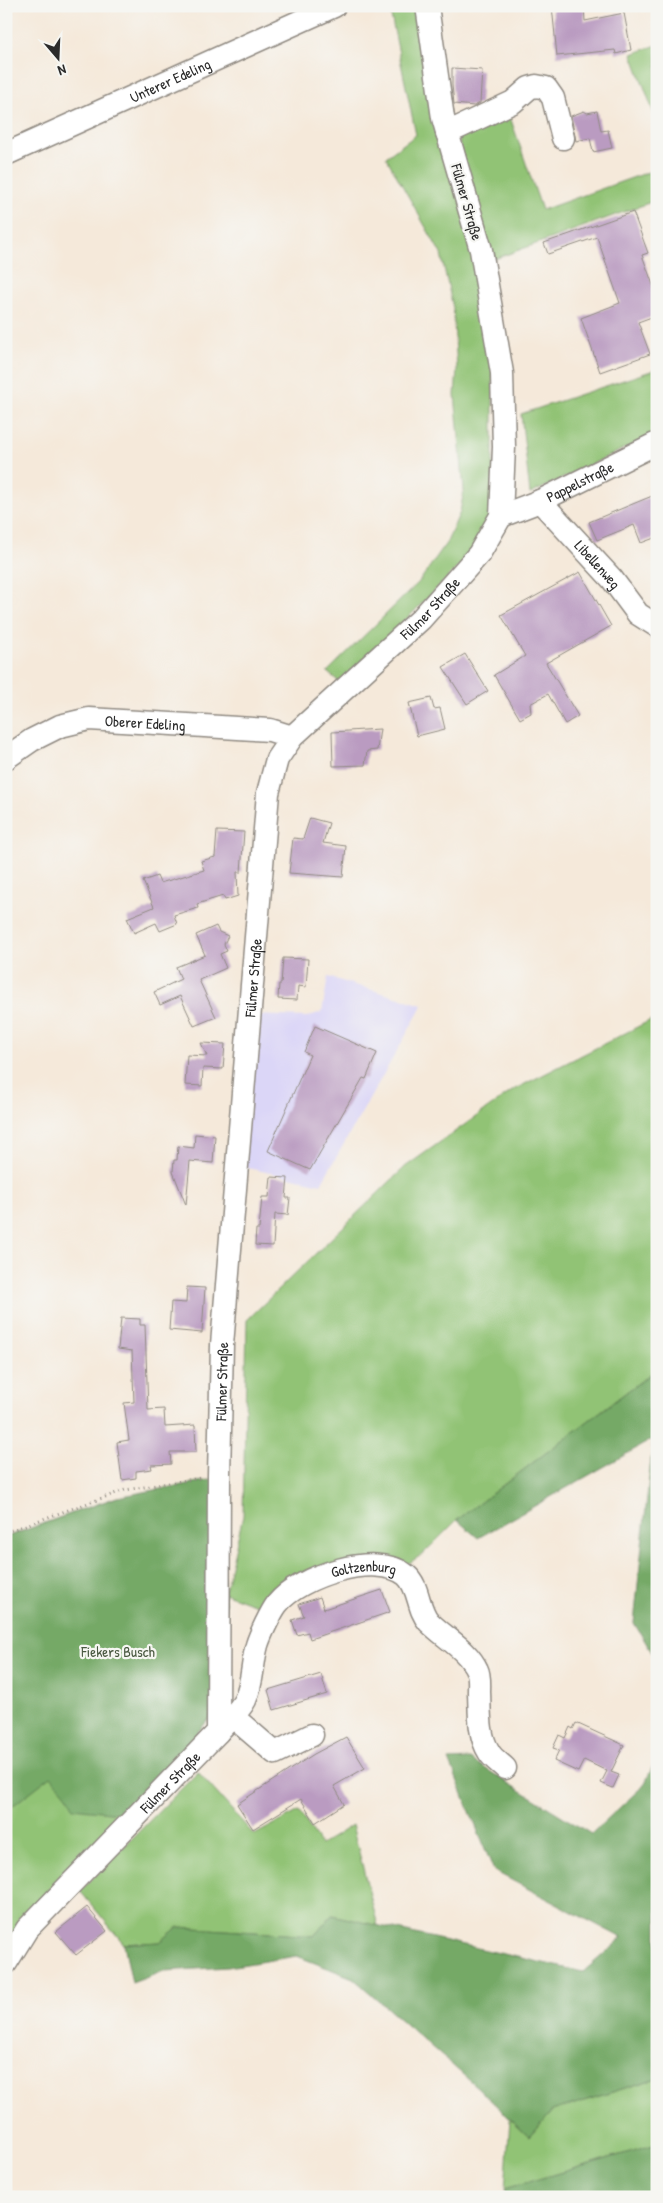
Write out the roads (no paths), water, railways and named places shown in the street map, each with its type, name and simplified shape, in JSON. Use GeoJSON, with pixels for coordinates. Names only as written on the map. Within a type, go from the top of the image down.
{"type":"FeatureCollection","features":[{"type":"Feature","properties":{"kind":"street","name":"Unterer Edeling"},"geometry":{"type":"LineString","coordinates":[[6,154],[334,6]]}},
{"type":"Feature","properties":{"kind":"street","name":"Fülmer Straße"},"geometry":{"type":"LineString","coordinates":[[6,1963],[26,1929],[225,1724],[219,1475],[222,1345],[268,793],[277,759],[292,737],[421,619],[479,554],[501,516],[504,447],[502,373],[481,250],[443,118],[427,6]]}},
{"type":"Feature","properties":{"kind":"street"},"geometry":{"type":"LineString","coordinates":[[447,133],[513,102],[529,88],[536,86],[546,88],[552,98],[562,138]]}},
{"type":"Feature","properties":{"kind":"street","name":"Pappelstraße"},"geometry":{"type":"LineString","coordinates":[[501,516],[540,501],[657,443]]}},
{"type":"Feature","properties":{"kind":"street","name":"Libellenweg"},"geometry":{"type":"LineString","coordinates":[[540,501],[612,579],[638,614],[657,626]]}},
{"type":"Feature","properties":{"kind":"street","name":"Oberer Edeling"},"geometry":{"type":"LineString","coordinates":[[6,758],[32,740],[60,726],[88,719],[270,730],[292,737]]}},
{"type":"Feature","properties":{"kind":"street","name":"Goltzenburg"},"geometry":{"type":"LineString","coordinates":[[225,1724],[244,1701],[251,1683],[257,1644],[277,1604],[292,1591],[316,1578],[343,1569],[370,1565],[390,1567],[407,1576],[416,1591],[424,1616],[441,1634],[470,1658],[478,1672],[481,1730],[488,1752],[504,1768]]}},
{"type":"Feature","properties":{"kind":"street"},"geometry":{"type":"LineString","coordinates":[[225,1724],[274,1753],[312,1735]]}},
{"type":"Feature","properties":{"kind":"park label","name":"Fiekers Busch"},"geometry":{"type":"Point","coordinates":[118,1651]}}]}
